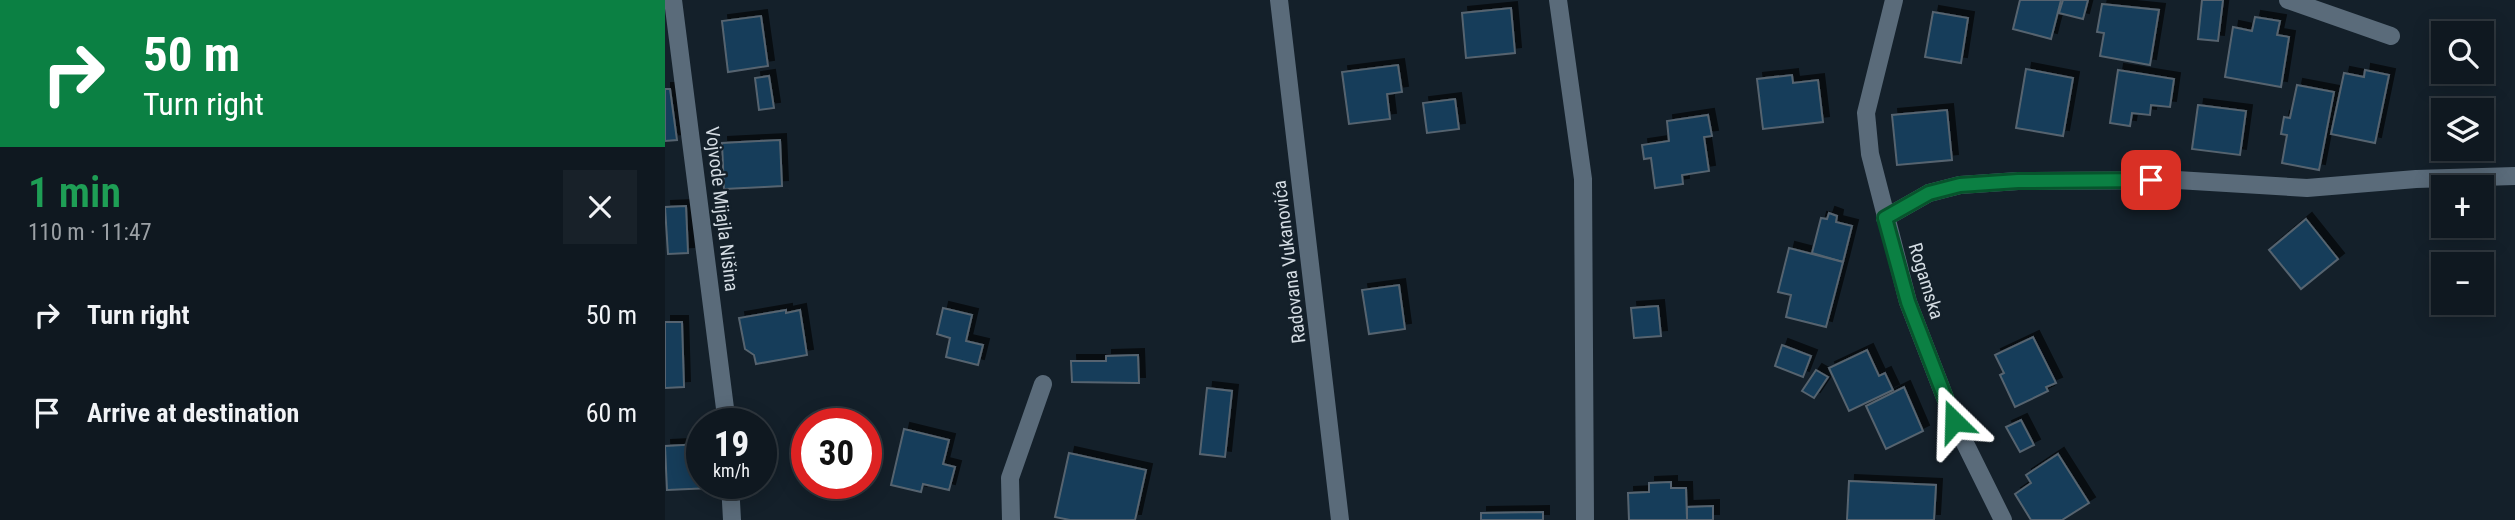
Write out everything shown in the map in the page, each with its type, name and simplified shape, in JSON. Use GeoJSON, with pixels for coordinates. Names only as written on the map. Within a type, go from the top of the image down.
{"type":"FeatureCollection","features":[{"type":"Feature","properties":{"kind":"street","name":"Vojvode Mijajla Nišina"},"geometry":{"type":"LineString","coordinates":[[673,0],[725,408]]}},
{"type":"Feature","properties":{"kind":"street","name":"Radovana Vukanovića"},"geometry":{"type":"LineString","coordinates":[[1279,0],[1340,520]]}},
{"type":"Feature","properties":{"kind":"street"},"geometry":{"type":"LineString","coordinates":[[1558,0],[1583,179],[1585,520]]}},
{"type":"Feature","properties":{"kind":"street","name":"Rogamska"},"geometry":{"type":"LineString","coordinates":[[1894,0],[1866,113],[1865,130],[1908,302],[1954,421],[2003,520]]}},
{"type":"Feature","properties":{"kind":"street"},"geometry":{"type":"LineString","coordinates":[[2288,0],[2391,36]]}},
{"type":"Feature","properties":{"kind":"street"},"geometry":{"type":"LineString","coordinates":[[1885,218],[1929,193],[1960,185],[2018,181],[2177,180],[2307,188],[2416,178],[2515,176]]}},
{"type":"Feature","properties":{"kind":"street"},"geometry":{"type":"LineString","coordinates":[[1011,520],[1010,478],[1043,384]]}},
{"type":"Feature","properties":{"kind":"street"},"geometry":{"type":"LineString","coordinates":[[731,499],[732,520]]}},
{"type":"Feature","properties":{"kind":"building"},"geometry":{"type":"Polygon","coordinates":[[[2020,0],[2061,0],[2051,39],[2013,29],[2020,0]]]}},
{"type":"Feature","properties":{"kind":"building"},"geometry":{"type":"Polygon","coordinates":[[[2063,0],[2088,0],[2083,19],[2059,13],[2063,0]]]}},
{"type":"Feature","properties":{"kind":"building"},"geometry":{"type":"Polygon","coordinates":[[[2202,0],[2223,0],[2218,41],[2198,39],[2202,0]]]}},
{"type":"Feature","properties":{"kind":"building"},"geometry":{"type":"Polygon","coordinates":[[[2102,4],[2159,10],[2150,65],[2100,56],[2104,33],[2097,32],[2102,4]]]}},
{"type":"Feature","properties":{"kind":"building"},"geometry":{"type":"Polygon","coordinates":[[[1511,8],[1515,53],[1466,58],[1462,13],[1511,8]]]}},
{"type":"Feature","properties":{"kind":"building"},"geometry":{"type":"Polygon","coordinates":[[[1933,12],[1968,18],[1961,63],[1925,57],[1933,12]]]}},
{"type":"Feature","properties":{"kind":"building"},"geometry":{"type":"Polygon","coordinates":[[[761,16],[768,66],[728,72],[722,21],[761,16]]]}},
{"type":"Feature","properties":{"kind":"building"},"geometry":{"type":"Polygon","coordinates":[[[2255,17],[2280,21],[2277,35],[2289,37],[2281,87],[2225,77],[2233,27],[2252,31],[2255,17]]]}},
{"type":"Feature","properties":{"kind":"building"},"geometry":{"type":"Polygon","coordinates":[[[1398,65],[1402,92],[1387,94],[1390,119],[1349,124],[1342,72],[1398,65]]]}},
{"type":"Feature","properties":{"kind":"building"},"geometry":{"type":"Polygon","coordinates":[[[2026,69],[2073,78],[2063,136],[2016,128],[2026,69]]]}},
{"type":"Feature","properties":{"kind":"building"},"geometry":{"type":"Polygon","coordinates":[[[2118,70],[2174,79],[2170,107],[2151,105],[2150,115],[2132,113],[2130,126],[2110,123],[2118,70]]]}},
{"type":"Feature","properties":{"kind":"building"},"geometry":{"type":"Polygon","coordinates":[[[2365,70],[2389,75],[2375,143],[2331,134],[2344,73],[2364,77],[2365,70]]]}},
{"type":"Feature","properties":{"kind":"building"},"geometry":{"type":"Polygon","coordinates":[[[1792,75],[1793,83],[1818,80],[1823,122],[1763,129],[1757,79],[1792,75]]]}},
{"type":"Feature","properties":{"kind":"building"},"geometry":{"type":"Polygon","coordinates":[[[769,76],[774,108],[759,110],[755,78],[769,76]]]}},
{"type":"Feature","properties":{"kind":"building"},"geometry":{"type":"Polygon","coordinates":[[[2297,85],[2334,92],[2319,170],[2282,163],[2287,135],[2281,134],[2284,117],[2290,118],[2297,85]]]}},
{"type":"Feature","properties":{"kind":"building"},"geometry":{"type":"Polygon","coordinates":[[[665,89],[670,89],[677,140],[665,141],[665,89]]]}},
{"type":"Feature","properties":{"kind":"building"},"geometry":{"type":"Polygon","coordinates":[[[1455,99],[1459,129],[1427,133],[1423,103],[1455,99]]]}},
{"type":"Feature","properties":{"kind":"building"},"geometry":{"type":"Polygon","coordinates":[[[2198,105],[2246,111],[2240,155],[2192,149],[2198,105]]]}},
{"type":"Feature","properties":{"kind":"building"},"geometry":{"type":"Polygon","coordinates":[[[1947,110],[1952,160],[1897,165],[1892,115],[1947,110]]]}},
{"type":"Feature","properties":{"kind":"building"},"geometry":{"type":"Polygon","coordinates":[[[1708,115],[1712,136],[1704,137],[1709,171],[1682,175],[1683,184],[1655,188],[1651,158],[1644,159],[1642,145],[1669,141],[1667,121],[1708,115]]]}},
{"type":"Feature","properties":{"kind":"building"},"geometry":{"type":"Polygon","coordinates":[[[780,140],[782,186],[724,189],[722,143],[780,140]]]}},
{"type":"Feature","properties":{"kind":"building"},"geometry":{"type":"Polygon","coordinates":[[[686,206],[688,253],[668,254],[665,207],[686,206]]]}},
{"type":"Feature","properties":{"kind":"building"},"geometry":{"type":"Polygon","coordinates":[[[1829,213],[1837,216],[1836,222],[1852,226],[1843,262],[1812,253],[1821,218],[1827,219],[1829,213]]]}},
{"type":"Feature","properties":{"kind":"building"},"geometry":{"type":"Polygon","coordinates":[[[2306,219],[2338,259],[2301,289],[2269,250],[2306,219]]]}},
{"type":"Feature","properties":{"kind":"building"},"geometry":{"type":"Polygon","coordinates":[[[1789,248],[1843,262],[1826,327],[1786,317],[1791,295],[1778,292],[1789,248]]]}},
{"type":"Feature","properties":{"kind":"building"},"geometry":{"type":"Polygon","coordinates":[[[1399,285],[1405,329],[1369,334],[1362,290],[1399,285]]]}},
{"type":"Feature","properties":{"kind":"building"},"geometry":{"type":"Polygon","coordinates":[[[1658,306],[1661,336],[1634,338],[1631,308],[1658,306]]]}},
{"type":"Feature","properties":{"kind":"building"},"geometry":{"type":"Polygon","coordinates":[[[943,308],[972,315],[966,341],[983,345],[978,365],[946,357],[950,338],[937,334],[943,308]]]}},
{"type":"Feature","properties":{"kind":"building"},"geometry":{"type":"Polygon","coordinates":[[[786,310],[786,313],[800,310],[807,355],[756,364],[754,355],[745,349],[739,318],[786,310]]]}},
{"type":"Feature","properties":{"kind":"building"},"geometry":{"type":"Polygon","coordinates":[[[665,322],[682,322],[684,387],[665,388],[665,322]]]}},
{"type":"Feature","properties":{"kind":"building"},"geometry":{"type":"Polygon","coordinates":[[[2033,337],[2056,383],[2046,387],[2048,391],[2015,407],[2000,375],[2004,373],[1995,355],[2033,337]]]}},
{"type":"Feature","properties":{"kind":"building"},"geometry":{"type":"Polygon","coordinates":[[[1782,345],[1811,356],[1803,377],[1775,366],[1782,345]]]}},
{"type":"Feature","properties":{"kind":"building"},"geometry":{"type":"Polygon","coordinates":[[[1867,350],[1879,376],[1885,373],[1893,390],[1849,411],[1829,368],[1867,350]]]}},
{"type":"Feature","properties":{"kind":"building"},"geometry":{"type":"Polygon","coordinates":[[[1138,355],[1139,383],[1072,382],[1071,361],[1106,361],[1106,356],[1138,355]]]}},
{"type":"Feature","properties":{"kind":"building"},"geometry":{"type":"Polygon","coordinates":[[[1816,370],[1828,377],[1814,398],[1802,391],[1816,370]]]}},
{"type":"Feature","properties":{"kind":"building"},"geometry":{"type":"Polygon","coordinates":[[[1904,387],[1923,431],[1886,449],[1866,406],[1904,387]]]}},
{"type":"Feature","properties":{"kind":"building"},"geometry":{"type":"Polygon","coordinates":[[[1207,388],[1232,391],[1225,457],[1200,454],[1207,388]]]}},
{"type":"Feature","properties":{"kind":"building"},"geometry":{"type":"Polygon","coordinates":[[[2021,420],[2034,445],[2020,452],[2006,427],[2021,420]]]}},
{"type":"Feature","properties":{"kind":"building"},"geometry":{"type":"Polygon","coordinates":[[[904,429],[949,440],[943,464],[955,467],[949,490],[923,484],[921,492],[891,485],[904,429]]]}},
{"type":"Feature","properties":{"kind":"building"},"geometry":{"type":"Polygon","coordinates":[[[686,445],[686,489],[667,490],[665,446],[686,445]]]}},
{"type":"Feature","properties":{"kind":"building"},"geometry":{"type":"Polygon","coordinates":[[[1069,453],[1146,470],[1135,520],[1070,520],[1055,517],[1069,453]]]}},
{"type":"Feature","properties":{"kind":"building"},"geometry":{"type":"Polygon","coordinates":[[[2058,454],[2089,503],[2062,520],[2031,520],[2015,494],[2031,483],[2026,475],[2058,454]]]}},
{"type":"Feature","properties":{"kind":"building"},"geometry":{"type":"Polygon","coordinates":[[[1849,481],[1936,485],[1934,520],[1847,520],[1849,481]]]}},
{"type":"Feature","properties":{"kind":"building"},"geometry":{"type":"Polygon","coordinates":[[[1671,482],[1671,488],[1686,488],[1687,520],[1629,520],[1628,493],[1649,492],[1649,483],[1671,482]]]}},
{"type":"Feature","properties":{"kind":"building"},"geometry":{"type":"Polygon","coordinates":[[[1713,506],[1713,520],[1687,520],[1687,507],[1713,506]]]}},
{"type":"Feature","properties":{"kind":"building"},"geometry":{"type":"Polygon","coordinates":[[[1543,512],[1543,520],[1481,520],[1481,513],[1543,512]]]}},
{"type":"Feature","properties":{"kind":"route"},"geometry":{"type":"LineString","coordinates":[[1954,421],[1908,302],[1885,218],[1929,193],[1960,185],[2018,181],[2151,180]]}}]}
